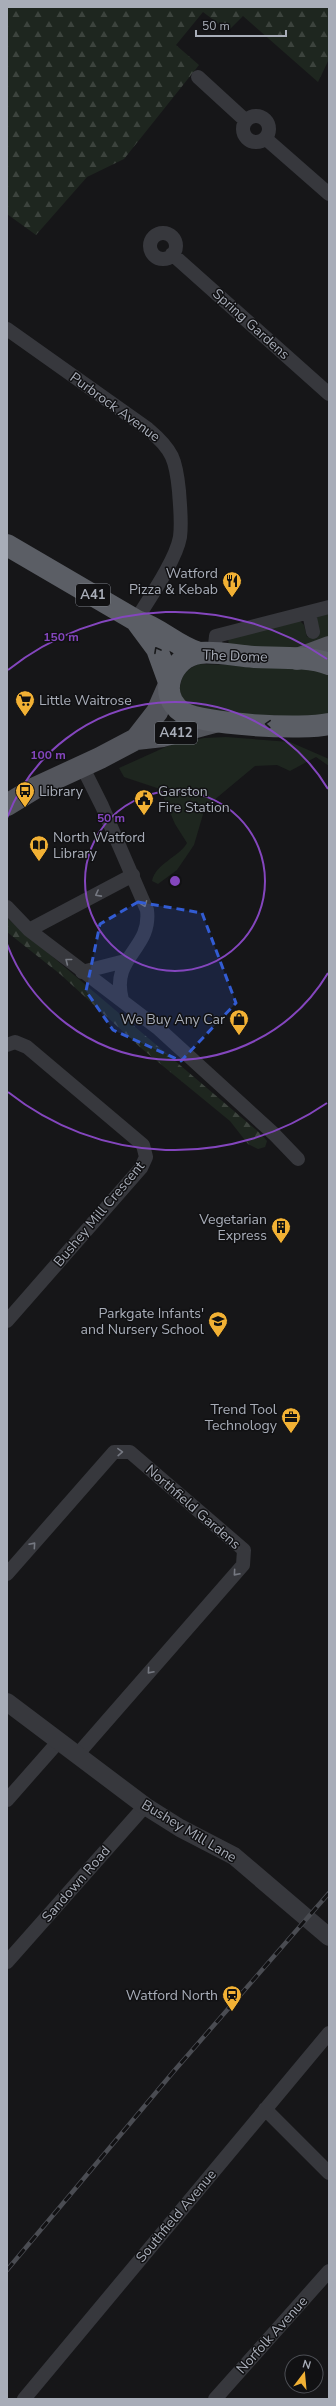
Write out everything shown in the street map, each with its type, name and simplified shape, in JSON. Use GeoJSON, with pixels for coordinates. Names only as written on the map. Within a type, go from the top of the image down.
{"type":"FeatureCollection","features":[{"type":"Feature","properties":{"kind":"highway","name":"A41"},"geometry":{"type":"LineString","coordinates":[[7,545],[136,621],[151,625],[186,648],[206,654]]}},
{"type":"Feature","properties":{"kind":"highway","name":"A41"},"geometry":{"type":"LineString","coordinates":[[136,621],[157,649],[172,702],[182,712],[215,722],[307,726],[329,724]]}},
{"type":"Feature","properties":{"kind":"highway","name":"The Dome"},"geometry":{"type":"LineString","coordinates":[[168,685],[179,666],[206,654],[297,659],[329,664]]}},
{"type":"Feature","properties":{"kind":"highway","name":"A41"},"geometry":{"type":"LineString","coordinates":[[307,726],[329,736]]}},
{"type":"Feature","properties":{"kind":"main road"},"geometry":{"type":"LineString","coordinates":[[297,659],[329,648]]}},
{"type":"Feature","properties":{"kind":"main road","name":"A412"},"geometry":{"type":"LineString","coordinates":[[136,738],[157,712],[168,685]]}},
{"type":"Feature","properties":{"kind":"main road","name":"A412"},"geometry":{"type":"LineString","coordinates":[[7,805],[35,788],[136,738],[164,736],[215,722]]}},
{"type":"Feature","properties":{"kind":"street"},"geometry":{"type":"LineString","coordinates":[[198,77],[246,121],[243,129],[247,138],[256,142],[265,138],[329,194]]}},
{"type":"Feature","properties":{"kind":"street","name":"Spring Gardens"},"geometry":{"type":"LineString","coordinates":[[172,254],[329,394]]}},
{"type":"Feature","properties":{"kind":"street","name":"Purbrock Avenue"},"geometry":{"type":"LineString","coordinates":[[7,329],[148,429],[167,447],[173,456],[181,517],[179,539],[170,562],[136,621]]}},
{"type":"Feature","properties":{"kind":"street"},"geometry":{"type":"LineString","coordinates":[[206,654],[216,636],[329,607]]}},
{"type":"Feature","properties":{"kind":"street"},"geometry":{"type":"LineString","coordinates":[[309,613],[313,632]]}},
{"type":"Feature","properties":{"kind":"street"},"geometry":{"type":"LineString","coordinates":[[82,766],[133,875],[147,910],[147,925],[142,940],[125,961],[119,984],[122,1000]]}},
{"type":"Feature","properties":{"kind":"street"},"geometry":{"type":"LineString","coordinates":[[29,930],[133,875]]}},
{"type":"Feature","properties":{"kind":"street"},"geometry":{"type":"LineString","coordinates":[[7,907],[29,930],[82,972],[122,1000],[159,1029],[274,1134],[298,1159]]}},
{"type":"Feature","properties":{"kind":"street"},"geometry":{"type":"LineString","coordinates":[[82,972],[125,961]]}},
{"type":"Feature","properties":{"kind":"street","name":"Bushey Mill Crescent"},"geometry":{"type":"LineString","coordinates":[[7,1045],[15,1042],[27,1047],[143,1145],[146,1157],[141,1168],[7,1321]]}},
{"type":"Feature","properties":{"kind":"street","name":"Northfield Gardens"},"geometry":{"type":"LineString","coordinates":[[7,1574],[114,1452],[130,1452],[244,1550],[243,1565],[77,1755]]}},
{"type":"Feature","properties":{"kind":"street","name":"Bushey Mill Lane"},"geometry":{"type":"LineString","coordinates":[[7,1702],[145,1806],[180,1828],[234,1856],[329,1937]]}},
{"type":"Feature","properties":{"kind":"street"},"geometry":{"type":"LineString","coordinates":[[7,1800],[59,1741]]}},
{"type":"Feature","properties":{"kind":"street","name":"Sandown Road"},"geometry":{"type":"LineString","coordinates":[[7,1962],[145,1806]]}},
{"type":"Feature","properties":{"kind":"street","name":"Southfield Avenue"},"geometry":{"type":"LineString","coordinates":[[24,2399],[329,2033]]}},
{"type":"Feature","properties":{"kind":"street"},"geometry":{"type":"LineString","coordinates":[[265,2109],[329,2173]]}},
{"type":"Feature","properties":{"kind":"street","name":"Norfolk Avenue"},"geometry":{"type":"LineString","coordinates":[[215,2399],[329,2270]]}},
{"type":"Feature","properties":{"kind":"highlighted area"},"geometry":{"type":"Polygon","coordinates":[[[138,902],[202,913],[236,1003],[181,1061],[113,1030],[86,991],[100,924],[138,902]]]}},
{"type":"Feature","properties":{"kind":"green space"},"geometry":{"type":"Polygon","coordinates":[[[7,7],[329,7],[329,59],[318,82],[243,16],[228,31],[203,12],[176,45],[199,65],[124,159],[87,177],[36,235],[7,214],[7,7]]]}},
{"type":"Feature","properties":{"kind":"green space"},"geometry":{"type":"Polygon","coordinates":[[[329,611],[329,642],[307,648],[229,646],[228,639],[300,621],[304,625],[307,637],[319,633],[316,622],[317,617],[329,611]]]}},
{"type":"Feature","properties":{"kind":"green space"},"geometry":{"type":"Polygon","coordinates":[[[199,664],[307,668],[329,672],[329,715],[322,718],[200,712],[180,697],[180,686],[183,676],[189,669],[199,664]]]}},
{"type":"Feature","properties":{"kind":"green space"},"geometry":{"type":"Polygon","coordinates":[[[226,737],[290,742],[329,759],[329,766],[316,757],[290,771],[277,765],[255,766],[213,801],[204,811],[194,845],[177,870],[158,884],[152,881],[154,875],[162,865],[178,853],[187,843],[175,824],[160,789],[124,777],[119,768],[170,745],[204,738],[226,737]]]}},
{"type":"Feature","properties":{"kind":"green space"},"geometry":{"type":"Polygon","coordinates":[[[7,918],[261,1134],[267,1141],[265,1147],[258,1149],[248,1144],[230,1121],[141,1048],[60,974],[7,932],[7,918]]]}},
{"type":"Feature","properties":{"kind":"railway"},"geometry":{"type":"LineString","coordinates":[[7,2270],[174,2071],[329,1893]]}},
{"type":"Feature","properties":{"kind":"place","name":"Watford Pizza & Kebab"},"geometry":{"type":"Point","coordinates":[232,598]}},
{"type":"Feature","properties":{"kind":"place","name":"Little Waitrose"},"geometry":{"type":"Point","coordinates":[25,717]}},
{"type":"Feature","properties":{"kind":"place","name":"Library"},"geometry":{"type":"Point","coordinates":[25,808]}},
{"type":"Feature","properties":{"kind":"place","name":"Garston Fire Station"},"geometry":{"type":"Point","coordinates":[144,816]}},
{"type":"Feature","properties":{"kind":"place","name":"North Watford Library"},"geometry":{"type":"Point","coordinates":[39,862]}},
{"type":"Feature","properties":{"kind":"place","name":"We Buy Any Car"},"geometry":{"type":"Point","coordinates":[239,1036]}},
{"type":"Feature","properties":{"kind":"place","name":"Vegetarian Express"},"geometry":{"type":"Point","coordinates":[281,1244]}},
{"type":"Feature","properties":{"kind":"place","name":"Parkgate Infants' and Nursery School"},"geometry":{"type":"Point","coordinates":[218,1338]}},
{"type":"Feature","properties":{"kind":"place","name":"Trend Tool Technology"},"geometry":{"type":"Point","coordinates":[291,1434]}},
{"type":"Feature","properties":{"kind":"place","name":"Watford North"},"geometry":{"type":"Point","coordinates":[232,2012]}}]}
